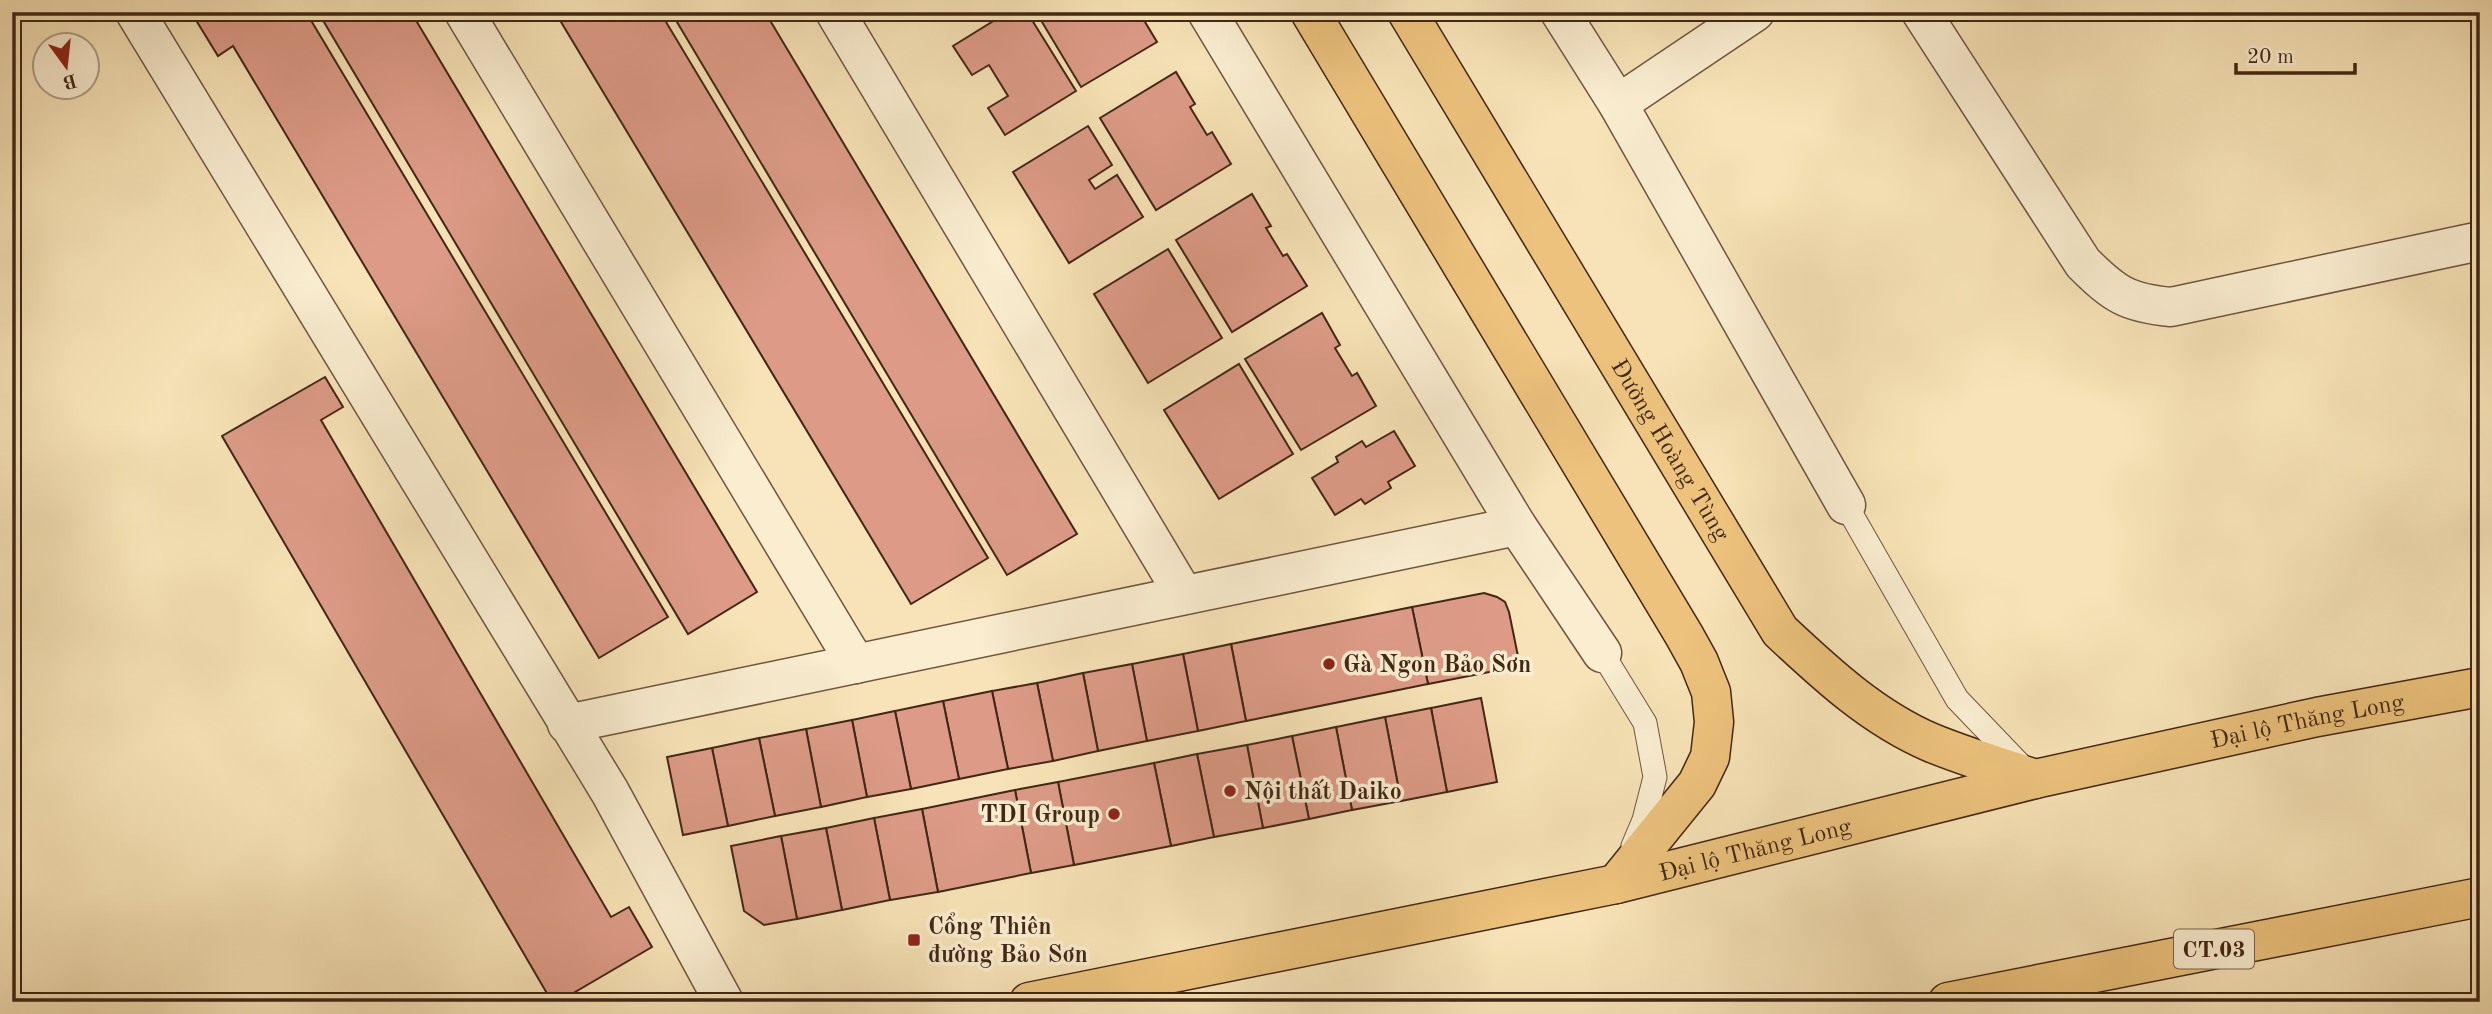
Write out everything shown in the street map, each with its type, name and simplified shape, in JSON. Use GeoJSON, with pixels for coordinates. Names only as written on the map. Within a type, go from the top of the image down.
{"type":"FeatureCollection","features":[{"type":"Feature","properties":{"kind":"main road"},"geometry":{"type":"LineString","coordinates":[[1310,12],[1684,635],[1711,692],[1714,722],[1710,757],[1697,784],[1616,884]]}},
{"type":"Feature","properties":{"kind":"main road","name":"Đường Hoàng Tùng"},"geometry":{"type":"LineString","coordinates":[[1407,12],[1780,631],[1830,678],[1884,717],[1931,742],[2035,779]]}},
{"type":"Feature","properties":{"kind":"main road","name":"Đại lộ Thăng Long"},"geometry":{"type":"LineString","coordinates":[[1029,1002],[1616,884],[2035,779],[2317,717],[2480,687]]}},
{"type":"Feature","properties":{"kind":"main road","name":"CT.03"},"geometry":{"type":"LineString","coordinates":[[1948,1002],[2480,897]]}},
{"type":"Feature","properties":{"kind":"street"},"geometry":{"type":"LineString","coordinates":[[135,12],[610,792],[724,1002]]}},
{"type":"Feature","properties":{"kind":"street"},"geometry":{"type":"LineString","coordinates":[[464,12],[856,664]]}},
{"type":"Feature","properties":{"kind":"street"},"geometry":{"type":"LineString","coordinates":[[835,12],[1184,595]]}},
{"type":"Feature","properties":{"kind":"street"},"geometry":{"type":"LineString","coordinates":[[1207,12],[1517,526],[1610,665]]}},
{"type":"Feature","properties":{"kind":"street"},"geometry":{"type":"LineString","coordinates":[[1560,12],[1618,104],[1852,518]]}},
{"type":"Feature","properties":{"kind":"street"},"geometry":{"type":"LineString","coordinates":[[1618,104],[1755,12]]}},
{"type":"Feature","properties":{"kind":"street"},"geometry":{"type":"LineString","coordinates":[[1921,12],[2083,263],[2121,296],[2143,304],[2171,307],[2480,241]]}},
{"type":"Feature","properties":{"kind":"street"},"geometry":{"type":"LineString","coordinates":[[567,724],[1517,526]]}},
{"type":"Feature","properties":{"kind":"lane"},"geometry":{"type":"LineString","coordinates":[[1852,518],[1957,699],[2035,779]]}},
{"type":"Feature","properties":{"kind":"lane"},"geometry":{"type":"LineString","coordinates":[[1610,665],[1645,723],[1655,777],[1644,820],[1616,884]]}},
{"type":"Feature","properties":{"kind":"building"},"geometry":{"type":"Polygon","coordinates":[[[191,12],[306,12],[668,617],[599,658],[233,46],[218,56],[191,12]]]}},
{"type":"Feature","properties":{"kind":"building"},"geometry":{"type":"Polygon","coordinates":[[[318,12],[411,12],[757,592],[688,634],[318,12]]]}},
{"type":"Feature","properties":{"kind":"building"},"geometry":{"type":"Polygon","coordinates":[[[555,12],[660,12],[988,558],[911,604],[555,12]]]}},
{"type":"Feature","properties":{"kind":"building"},"geometry":{"type":"Polygon","coordinates":[[[671,12],[765,12],[1077,534],[1007,575],[671,12]]]}},
{"type":"Feature","properties":{"kind":"building"},"geometry":{"type":"Polygon","coordinates":[[[919,12],[936,12],[924,20],[919,12]]]}},
{"type":"Feature","properties":{"kind":"building"},"geometry":{"type":"Polygon","coordinates":[[[1008,12],[1027,12],[1076,91],[1005,135],[988,108],[1008,96],[989,65],[972,75],[953,46],[1008,12]]]}},
{"type":"Feature","properties":{"kind":"building"},"geometry":{"type":"Polygon","coordinates":[[[1036,12],[1139,12],[1157,42],[1081,87],[1036,12]]]}},
{"type":"Feature","properties":{"kind":"building"},"geometry":{"type":"Polygon","coordinates":[[[1176,72],[1195,104],[1190,107],[1207,135],[1212,132],[1231,164],[1156,210],[1100,118],[1176,72]]]}},
{"type":"Feature","properties":{"kind":"building"},"geometry":{"type":"Polygon","coordinates":[[[1088,126],[1112,165],[1089,180],[1095,189],[1117,175],[1143,217],[1069,263],[1013,172],[1088,126]]]}},
{"type":"Feature","properties":{"kind":"building"},"geometry":{"type":"Polygon","coordinates":[[[1252,194],[1271,226],[1266,228],[1283,256],[1287,254],[1307,286],[1232,332],[1176,240],[1252,194]]]}},
{"type":"Feature","properties":{"kind":"building"},"geometry":{"type":"Polygon","coordinates":[[[1168,249],[1222,338],[1148,383],[1094,294],[1168,249]]]}},
{"type":"Feature","properties":{"kind":"building"},"geometry":{"type":"Polygon","coordinates":[[[1322,313],[1340,345],[1335,348],[1352,376],[1357,373],[1376,406],[1301,450],[1245,359],[1322,313]]]}},
{"type":"Feature","properties":{"kind":"building"},"geometry":{"type":"Polygon","coordinates":[[[1239,364],[1293,454],[1219,499],[1164,410],[1239,364]]]}},
{"type":"Feature","properties":{"kind":"building"},"geometry":{"type":"Polygon","coordinates":[[[325,377],[343,407],[321,420],[611,917],[629,907],[652,947],[558,1002],[552,1002],[222,436],[325,377]]]}},
{"type":"Feature","properties":{"kind":"building"},"geometry":{"type":"Polygon","coordinates":[[[1394,431],[1415,466],[1388,482],[1391,488],[1365,504],[1361,499],[1335,515],[1312,478],[1338,462],[1336,457],[1362,441],[1366,447],[1394,431]]]}},
{"type":"Feature","properties":{"kind":"building"},"geometry":{"type":"Polygon","coordinates":[[[1484,593],[1505,602],[1520,666],[1428,684],[1412,607],[1484,593]]]}},
{"type":"Feature","properties":{"kind":"building","name":"Gà Ngon Bảo Sơn"},"geometry":{"type":"Polygon","coordinates":[[[1412,607],[1428,684],[1246,721],[1231,644],[1412,607]]]}},
{"type":"Feature","properties":{"kind":"building"},"geometry":{"type":"Polygon","coordinates":[[[1231,644],[1246,721],[1198,731],[1183,654],[1231,644]]]}},
{"type":"Feature","properties":{"kind":"building"},"geometry":{"type":"Polygon","coordinates":[[[1183,654],[1198,731],[1147,741],[1132,664],[1183,654]]]}},
{"type":"Feature","properties":{"kind":"building"},"geometry":{"type":"Polygon","coordinates":[[[1132,664],[1147,741],[1098,751],[1083,673],[1132,664]]]}},
{"type":"Feature","properties":{"kind":"building"},"geometry":{"type":"Polygon","coordinates":[[[1083,673],[1098,751],[1053,761],[1037,683],[1083,673]]]}},
{"type":"Feature","properties":{"kind":"building"},"geometry":{"type":"Polygon","coordinates":[[[1037,683],[1053,761],[1008,769],[992,691],[1037,683]]]}},
{"type":"Feature","properties":{"kind":"building"},"geometry":{"type":"Polygon","coordinates":[[[992,691],[1008,769],[959,779],[943,701],[992,691]]]}},
{"type":"Feature","properties":{"kind":"building"},"geometry":{"type":"Polygon","coordinates":[[[1481,698],[1497,782],[1447,792],[1431,708],[1481,698]]]}},
{"type":"Feature","properties":{"kind":"building"},"geometry":{"type":"Polygon","coordinates":[[[943,701],[959,779],[911,789],[895,711],[943,701]]]}},
{"type":"Feature","properties":{"kind":"building"},"geometry":{"type":"Polygon","coordinates":[[[1431,708],[1447,792],[1401,801],[1385,717],[1431,708]]]}},
{"type":"Feature","properties":{"kind":"building"},"geometry":{"type":"Polygon","coordinates":[[[895,711],[911,789],[867,797],[852,720],[895,711]]]}},
{"type":"Feature","properties":{"kind":"building"},"geometry":{"type":"Polygon","coordinates":[[[1385,717],[1401,801],[1352,810],[1336,727],[1385,717]]]}},
{"type":"Feature","properties":{"kind":"building"},"geometry":{"type":"Polygon","coordinates":[[[852,720],[867,797],[821,807],[806,729],[852,720]]]}},
{"type":"Feature","properties":{"kind":"building"},"geometry":{"type":"Polygon","coordinates":[[[1336,727],[1352,810],[1309,819],[1292,736],[1336,727]]]}},
{"type":"Feature","properties":{"kind":"building"},"geometry":{"type":"Polygon","coordinates":[[[806,729],[821,807],[775,816],[759,738],[806,729]]]}},
{"type":"Feature","properties":{"kind":"building"},"geometry":{"type":"Polygon","coordinates":[[[1292,736],[1309,819],[1263,828],[1247,745],[1292,736]]]}},
{"type":"Feature","properties":{"kind":"building"},"geometry":{"type":"Polygon","coordinates":[[[759,738],[775,816],[728,826],[712,748],[759,738]]]}},
{"type":"Feature","properties":{"kind":"building","name":"Nội thất Daiko"},"geometry":{"type":"Polygon","coordinates":[[[1247,745],[1263,828],[1214,837],[1197,754],[1247,745]]]}},
{"type":"Feature","properties":{"kind":"building"},"geometry":{"type":"Polygon","coordinates":[[[712,748],[728,826],[683,835],[667,757],[712,748]]]}},
{"type":"Feature","properties":{"kind":"building"},"geometry":{"type":"Polygon","coordinates":[[[1197,754],[1214,837],[1171,846],[1154,763],[1197,754]]]}},
{"type":"Feature","properties":{"kind":"building","name":"TDI Group"},"geometry":{"type":"Polygon","coordinates":[[[1154,763],[1171,846],[1074,865],[1058,782],[1154,763]]]}},
{"type":"Feature","properties":{"kind":"building"},"geometry":{"type":"Polygon","coordinates":[[[1058,782],[1074,865],[1031,873],[1015,790],[1058,782]]]}},
{"type":"Feature","properties":{"kind":"building"},"geometry":{"type":"Polygon","coordinates":[[[1015,790],[1031,873],[938,892],[922,809],[1015,790]]]}},
{"type":"Feature","properties":{"kind":"building"},"geometry":{"type":"Polygon","coordinates":[[[922,809],[938,892],[890,900],[874,818],[922,809]]]}},
{"type":"Feature","properties":{"kind":"building"},"geometry":{"type":"Polygon","coordinates":[[[874,818],[890,900],[842,910],[826,828],[874,818]]]}},
{"type":"Feature","properties":{"kind":"building"},"geometry":{"type":"Polygon","coordinates":[[[826,828],[842,910],[797,919],[781,836],[826,828]]]}},
{"type":"Feature","properties":{"kind":"building"},"geometry":{"type":"Polygon","coordinates":[[[781,836],[797,919],[764,925],[744,911],[731,846],[781,836]]]}},
{"type":"Feature","properties":{"kind":"place","name":"Gà Ngon Bảo Sơn"},"geometry":{"type":"Point","coordinates":[1329,664]}},
{"type":"Feature","properties":{"kind":"place","name":"Nội thất Daiko"},"geometry":{"type":"Point","coordinates":[1230,791]}},
{"type":"Feature","properties":{"kind":"place","name":"TDI Group"},"geometry":{"type":"Point","coordinates":[1114,814]}},
{"type":"Feature","properties":{"kind":"place","name":"Cổng Thiên đường Bảo Sơn"},"geometry":{"type":"Point","coordinates":[914,940]}}]}
